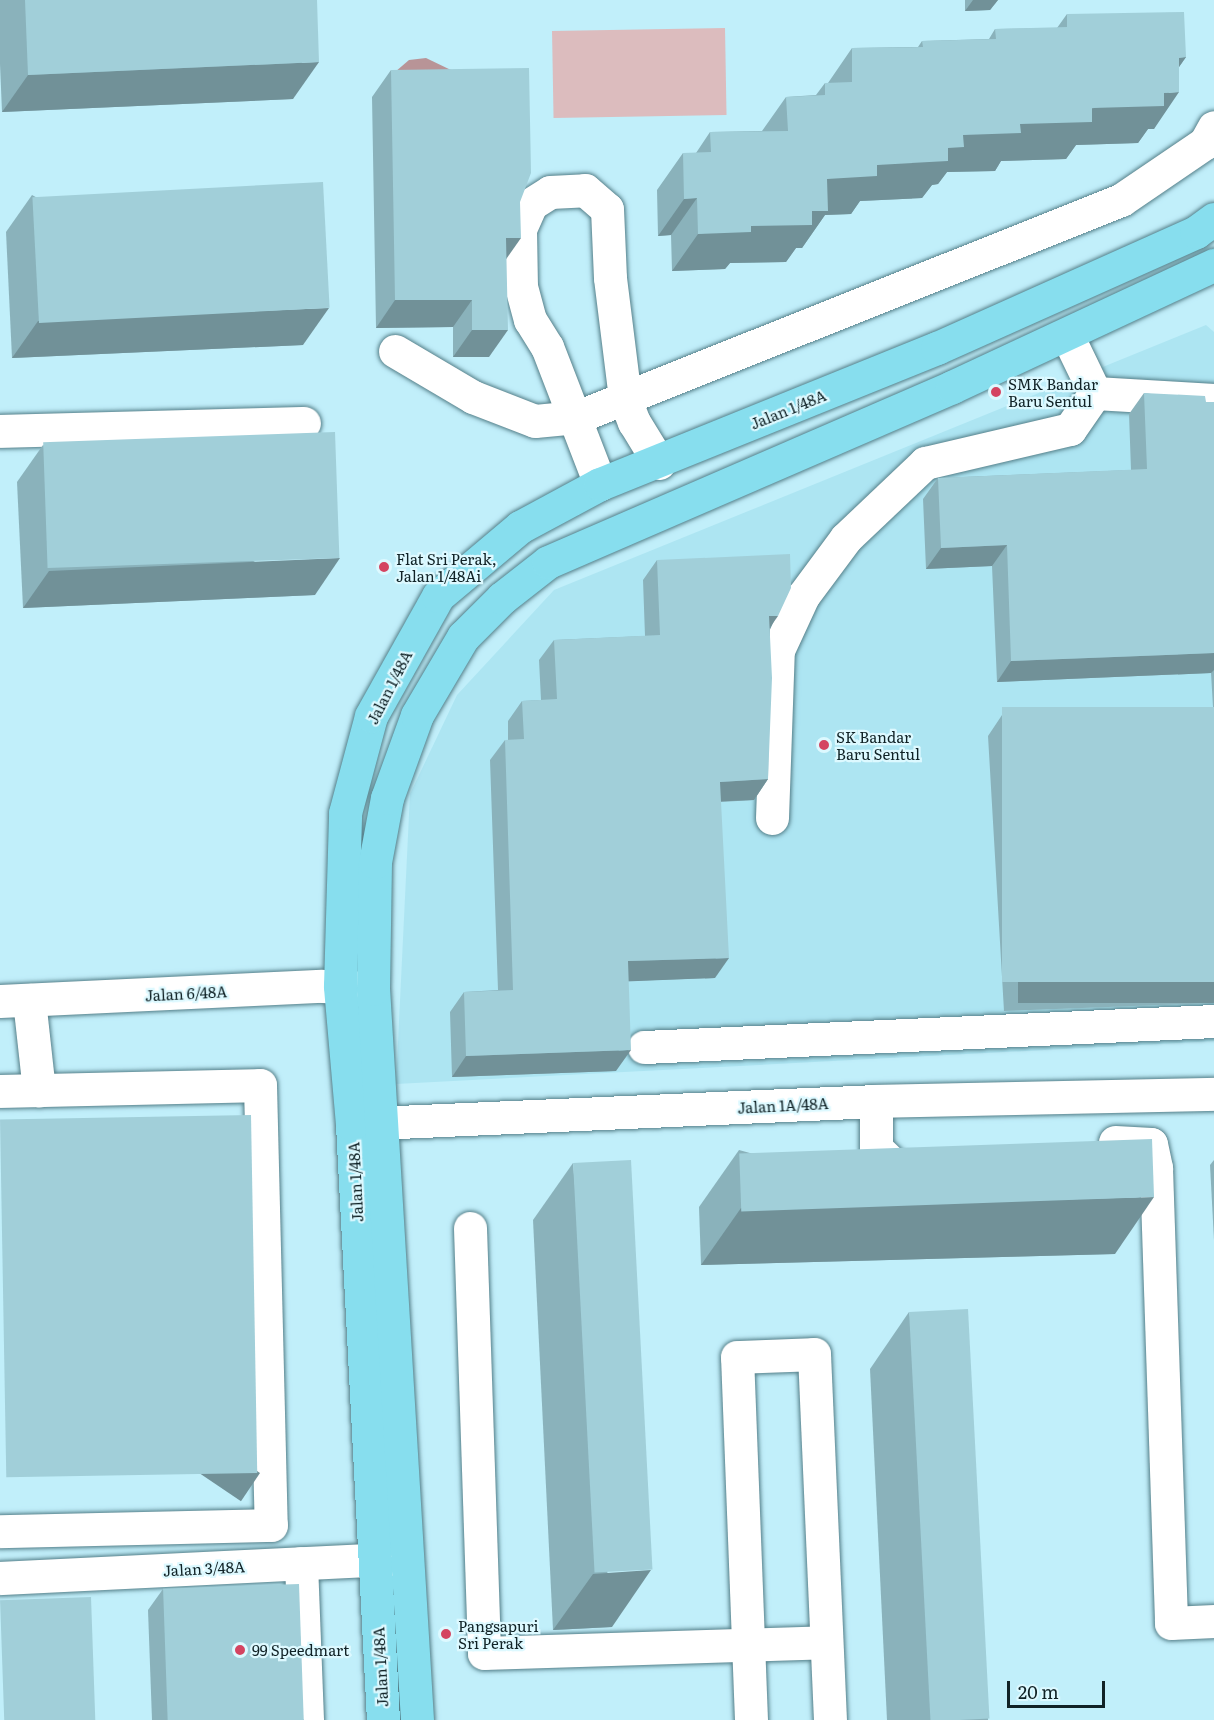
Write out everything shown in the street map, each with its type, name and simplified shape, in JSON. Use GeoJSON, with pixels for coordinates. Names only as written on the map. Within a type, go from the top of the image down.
{"type":"FeatureCollection","features":[{"type":"Feature","properties":{"kind":"main road","name":"Jalan 1/48A"},"geometry":{"type":"LineString","coordinates":[[417,1720],[409,1558],[367,1124],[340,986],[345,813],[371,716],[438,596],[520,527],[600,483],[659,463],[937,348],[1196,232],[1214,219]]}},
{"type":"Feature","properties":{"kind":"main road","name":"Jalan 1/48A"},"geometry":{"type":"LineString","coordinates":[[383,1720],[375,1560],[367,1124],[373,988],[375,862],[387,798],[417,715],[463,637],[502,598],[548,562],[1067,334],[1214,266]]}},
{"type":"Feature","properties":{"kind":"street"},"geometry":{"type":"LineString","coordinates":[[394,351],[473,397],[535,421],[577,417],[1121,200],[1205,142],[1214,127]]}},
{"type":"Feature","properties":{"kind":"street"},"geometry":{"type":"LineString","coordinates":[[600,483],[577,417],[547,347],[530,320],[521,287],[520,229],[531,204],[550,192],[585,190],[607,209],[610,278],[625,399],[659,463]]}},
{"type":"Feature","properties":{"kind":"street"},"geometry":{"type":"LineString","coordinates":[[1067,334],[1095,393]]}},
{"type":"Feature","properties":{"kind":"street"},"geometry":{"type":"LineString","coordinates":[[1095,393],[1214,400]]}},
{"type":"Feature","properties":{"kind":"street"},"geometry":{"type":"LineString","coordinates":[[772,818],[778,650],[803,596],[846,538],[925,463],[1070,429],[1095,393]]}},
{"type":"Feature","properties":{"kind":"street"},"geometry":{"type":"LineString","coordinates":[[0,431],[304,423]]}},
{"type":"Feature","properties":{"kind":"street","name":"Jalan 6/48A"},"geometry":{"type":"LineString","coordinates":[[15,1000],[340,986],[373,988]]}},
{"type":"Feature","properties":{"kind":"street"},"geometry":{"type":"LineString","coordinates":[[15,1000],[39,1090]]}},
{"type":"Feature","properties":{"kind":"street"},"geometry":{"type":"LineString","coordinates":[[644,1047],[1214,1021]]}},
{"type":"Feature","properties":{"kind":"street"},"geometry":{"type":"LineString","coordinates":[[0,1091],[260,1085],[271,1525],[0,1531]]}},
{"type":"Feature","properties":{"kind":"street","name":"Jalan 1A/48A"},"geometry":{"type":"LineString","coordinates":[[367,1124],[876,1101],[1214,1094]]}},
{"type":"Feature","properties":{"kind":"street"},"geometry":{"type":"LineString","coordinates":[[876,1101],[876,1148],[897,1168],[947,1175]]}},
{"type":"Feature","properties":{"kind":"street"},"geometry":{"type":"LineString","coordinates":[[1087,1151],[1119,1140],[1151,1144],[1156,1168],[1171,1623],[1214,1621]]}},
{"type":"Feature","properties":{"kind":"street"},"geometry":{"type":"LineString","coordinates":[[470,1228],[484,1653],[825,1642]]}},
{"type":"Feature","properties":{"kind":"street"},"geometry":{"type":"LineString","coordinates":[[751,1720],[737,1357],[814,1354],[830,1720]]}},
{"type":"Feature","properties":{"kind":"street","name":"Jalan 3/48A"},"geometry":{"type":"LineString","coordinates":[[0,1578],[409,1558]]}},
{"type":"Feature","properties":{"kind":"street"},"geometry":{"type":"LineString","coordinates":[[301,1563],[307,1720]]}},
{"type":"Feature","properties":{"kind":"shaded area"},"geometry":{"type":"Polygon","coordinates":[[[725,28],[727,115],[554,118],[552,31],[725,28]]]}},
{"type":"Feature","properties":{"kind":"shaded area"},"geometry":{"type":"Polygon","coordinates":[[[426,58],[453,71],[395,72],[409,60],[426,58]]]}},
{"type":"Feature","properties":{"kind":"shaded area","name":"SK Bandar Baru Sentul"},"geometry":{"type":"Polygon","coordinates":[[[1206,325],[1214,332],[1214,1041],[396,1084],[410,794],[457,695],[554,590],[1206,325]]]}},
{"type":"Feature","properties":{"kind":"building"},"geometry":{"type":"Polygon","coordinates":[[[25,0],[317,0],[319,62],[28,75],[25,0]]]}},
{"type":"Feature","properties":{"kind":"building"},"geometry":{"type":"Polygon","coordinates":[[[1184,12],[1186,57],[1179,58],[1179,92],[1164,93],[1164,106],[1092,108],[1092,122],[1020,124],[1021,133],[963,135],[964,147],[948,148],[948,161],[877,165],[877,176],[827,179],[828,211],[812,211],[812,225],[751,226],[751,232],[698,234],[697,198],[684,199],[683,153],[711,152],[710,132],[788,131],[786,97],[825,95],[825,83],[852,82],[852,48],[923,47],[922,41],[996,39],[995,29],[1067,27],[1067,14],[1184,12]]]}},
{"type":"Feature","properties":{"kind":"building"},"geometry":{"type":"Polygon","coordinates":[[[529,68],[531,173],[520,202],[521,238],[506,238],[508,330],[472,330],[472,300],[395,300],[391,70],[529,68]]]}},
{"type":"Feature","properties":{"kind":"building"},"geometry":{"type":"Polygon","coordinates":[[[323,182],[330,308],[39,323],[32,197],[323,182]]]}},
{"type":"Feature","properties":{"kind":"building"},"geometry":{"type":"Polygon","coordinates":[[[1144,393],[1205,396],[1206,402],[1214,402],[1214,653],[1011,661],[1007,545],[941,548],[938,478],[1147,469],[1144,393]]]}},
{"type":"Feature","properties":{"kind":"building"},"geometry":{"type":"Polygon","coordinates":[[[335,432],[339,558],[48,568],[43,442],[335,432]]]}},
{"type":"Feature","properties":{"kind":"building"},"geometry":{"type":"Polygon","coordinates":[[[790,554],[791,588],[778,616],[769,616],[772,678],[768,779],[720,782],[729,958],[628,961],[631,1050],[466,1056],[464,992],[513,990],[505,740],[524,739],[522,701],[557,699],[554,640],[660,635],[657,560],[790,554]]]}},
{"type":"Feature","properties":{"kind":"building"},"geometry":{"type":"Polygon","coordinates":[[[1002,707],[1214,707],[1214,982],[1002,982],[1002,707]]]}},
{"type":"Feature","properties":{"kind":"building"},"geometry":{"type":"Polygon","coordinates":[[[251,1115],[257,1473],[6,1477],[0,1119],[251,1115]]]}},
{"type":"Feature","properties":{"kind":"building"},"geometry":{"type":"Polygon","coordinates":[[[1152,1139],[1154,1197],[741,1211],[739,1153],[1152,1139]]]}},
{"type":"Feature","properties":{"kind":"building"},"geometry":{"type":"Polygon","coordinates":[[[631,1160],[652,1569],[595,1572],[573,1163],[631,1160]]]}},
{"type":"Feature","properties":{"kind":"building"},"geometry":{"type":"Polygon","coordinates":[[[968,1309],[989,1718],[930,1720],[909,1312],[968,1309]]]}},
{"type":"Feature","properties":{"kind":"building"},"geometry":{"type":"Polygon","coordinates":[[[299,1584],[304,1720],[168,1720],[163,1589],[299,1584]]]}},
{"type":"Feature","properties":{"kind":"building"},"geometry":{"type":"Polygon","coordinates":[[[91,1597],[95,1720],[4,1720],[0,1600],[91,1597]]]}},
{"type":"Feature","properties":{"kind":"place","name":"SMK Bandar Baru Sentul"},"geometry":{"type":"Point","coordinates":[996,392]}},
{"type":"Feature","properties":{"kind":"place","name":"Flat Sri Perak, Jalan 1/48Ai"},"geometry":{"type":"Point","coordinates":[384,567]}},
{"type":"Feature","properties":{"kind":"place","name":"SK Bandar Baru Sentul"},"geometry":{"type":"Point","coordinates":[824,745]}},
{"type":"Feature","properties":{"kind":"place","name":"Pangsapuri Sri Perak"},"geometry":{"type":"Point","coordinates":[446,1634]}},
{"type":"Feature","properties":{"kind":"place","name":"99 Speedmart"},"geometry":{"type":"Point","coordinates":[240,1650]}}]}
